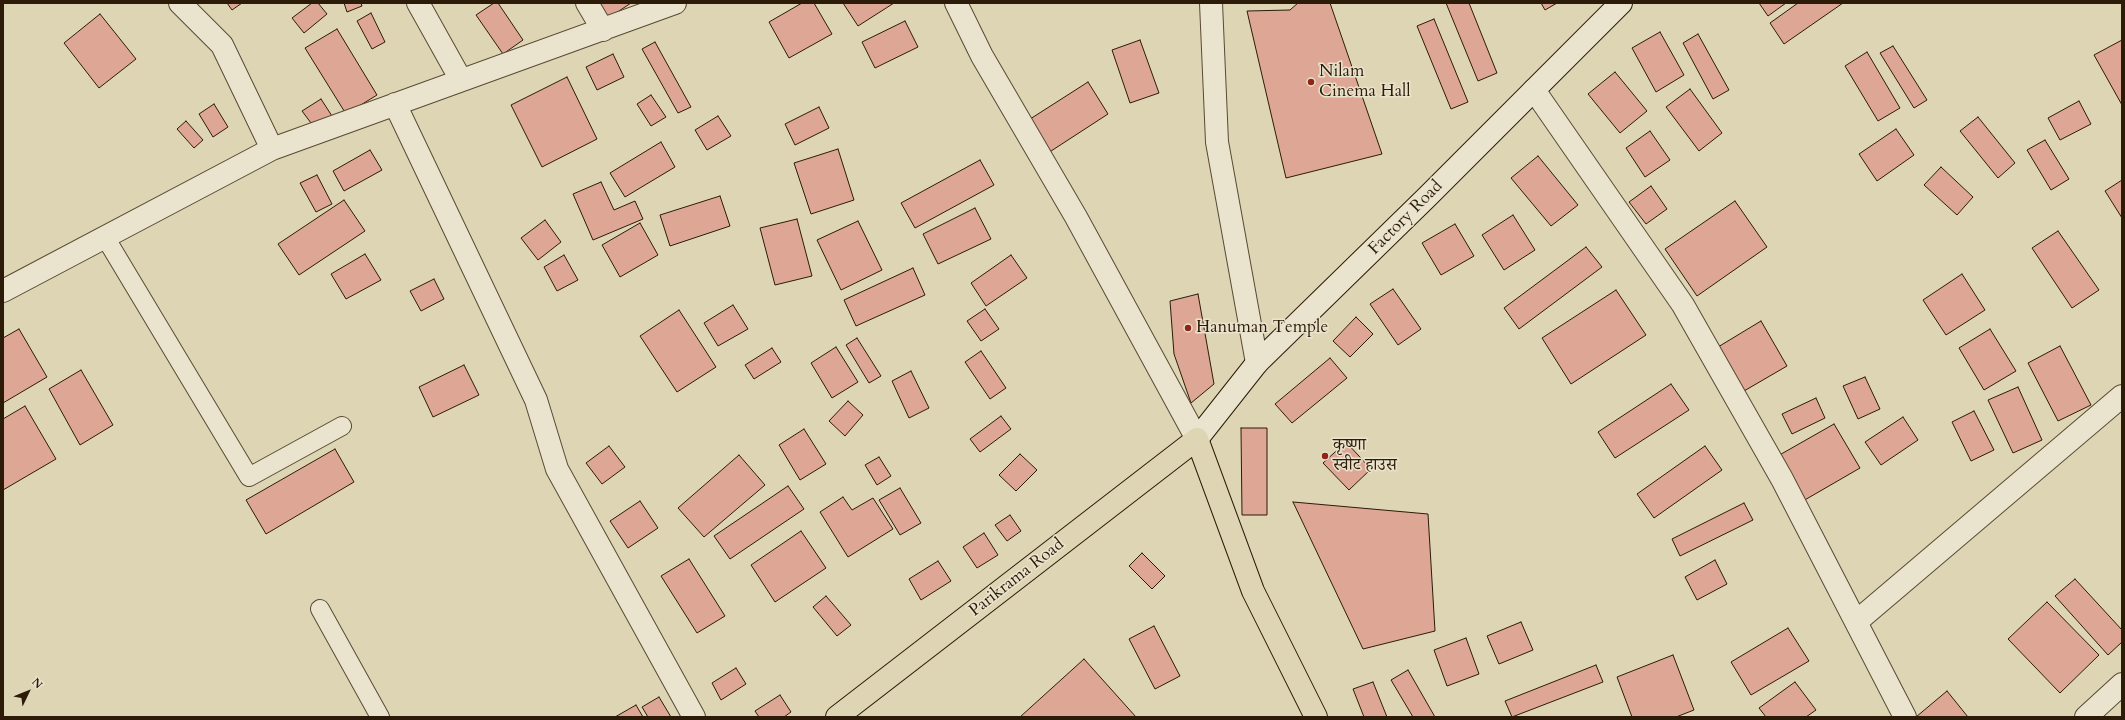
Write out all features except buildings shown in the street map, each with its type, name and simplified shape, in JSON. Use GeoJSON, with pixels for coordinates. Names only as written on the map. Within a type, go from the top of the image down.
{"type":"FeatureCollection","features":[{"type":"Feature","properties":{"kind":"main road","name":"Parikrama Road"},"geometry":{"type":"LineString","coordinates":[[837,717],[1197,439]]}},
{"type":"Feature","properties":{"kind":"main road"},"geometry":{"type":"LineString","coordinates":[[1197,439],[1253,591],[1316,717]]}},
{"type":"Feature","properties":{"kind":"street"},"geometry":{"type":"LineString","coordinates":[[180,3],[222,45],[272,149]]}},
{"type":"Feature","properties":{"kind":"street"},"geometry":{"type":"LineString","coordinates":[[418,3],[461,80]]}},
{"type":"Feature","properties":{"kind":"street"},"geometry":{"type":"LineString","coordinates":[[587,3],[603,30]]}},
{"type":"Feature","properties":{"kind":"street"},"geometry":{"type":"LineString","coordinates":[[3,291],[272,149],[675,3]]}},
{"type":"Feature","properties":{"kind":"street"},"geometry":{"type":"LineString","coordinates":[[956,3],[982,56],[1076,217],[1197,439]]}},
{"type":"Feature","properties":{"kind":"street"},"geometry":{"type":"LineString","coordinates":[[1211,3],[1217,142],[1257,363]]}},
{"type":"Feature","properties":{"kind":"street","name":"Factory Road"},"geometry":{"type":"LineString","coordinates":[[1197,439],[1257,363],[1621,3]]}},
{"type":"Feature","properties":{"kind":"street"},"geometry":{"type":"LineString","coordinates":[[1534,90],[1683,305],[1782,478],[1906,717]]}},
{"type":"Feature","properties":{"kind":"street"},"geometry":{"type":"LineString","coordinates":[[395,104],[536,400],[557,469],[694,717]]}},
{"type":"Feature","properties":{"kind":"street"},"geometry":{"type":"LineString","coordinates":[[1856,622],[2122,396]]}},
{"type":"Feature","properties":{"kind":"street"},"geometry":{"type":"LineString","coordinates":[[2086,717],[2122,684]]}},
{"type":"Feature","properties":{"kind":"lane"},"geometry":{"type":"LineString","coordinates":[[105,237],[249,477],[342,426]]}},
{"type":"Feature","properties":{"kind":"lane"},"geometry":{"type":"LineString","coordinates":[[320,609],[380,717]]}},
{"type":"Feature","properties":{"kind":"place","name":"Nilam Cinema Hall"},"geometry":{"type":"Point","coordinates":[1311,82]}},
{"type":"Feature","properties":{"kind":"place","name":"Hanuman Temple"},"geometry":{"type":"Point","coordinates":[1188,328]}},
{"type":"Feature","properties":{"kind":"place","name":"कृष्णा स्वीट हाउस"},"geometry":{"type":"Point","coordinates":[1325,456]}}]}
